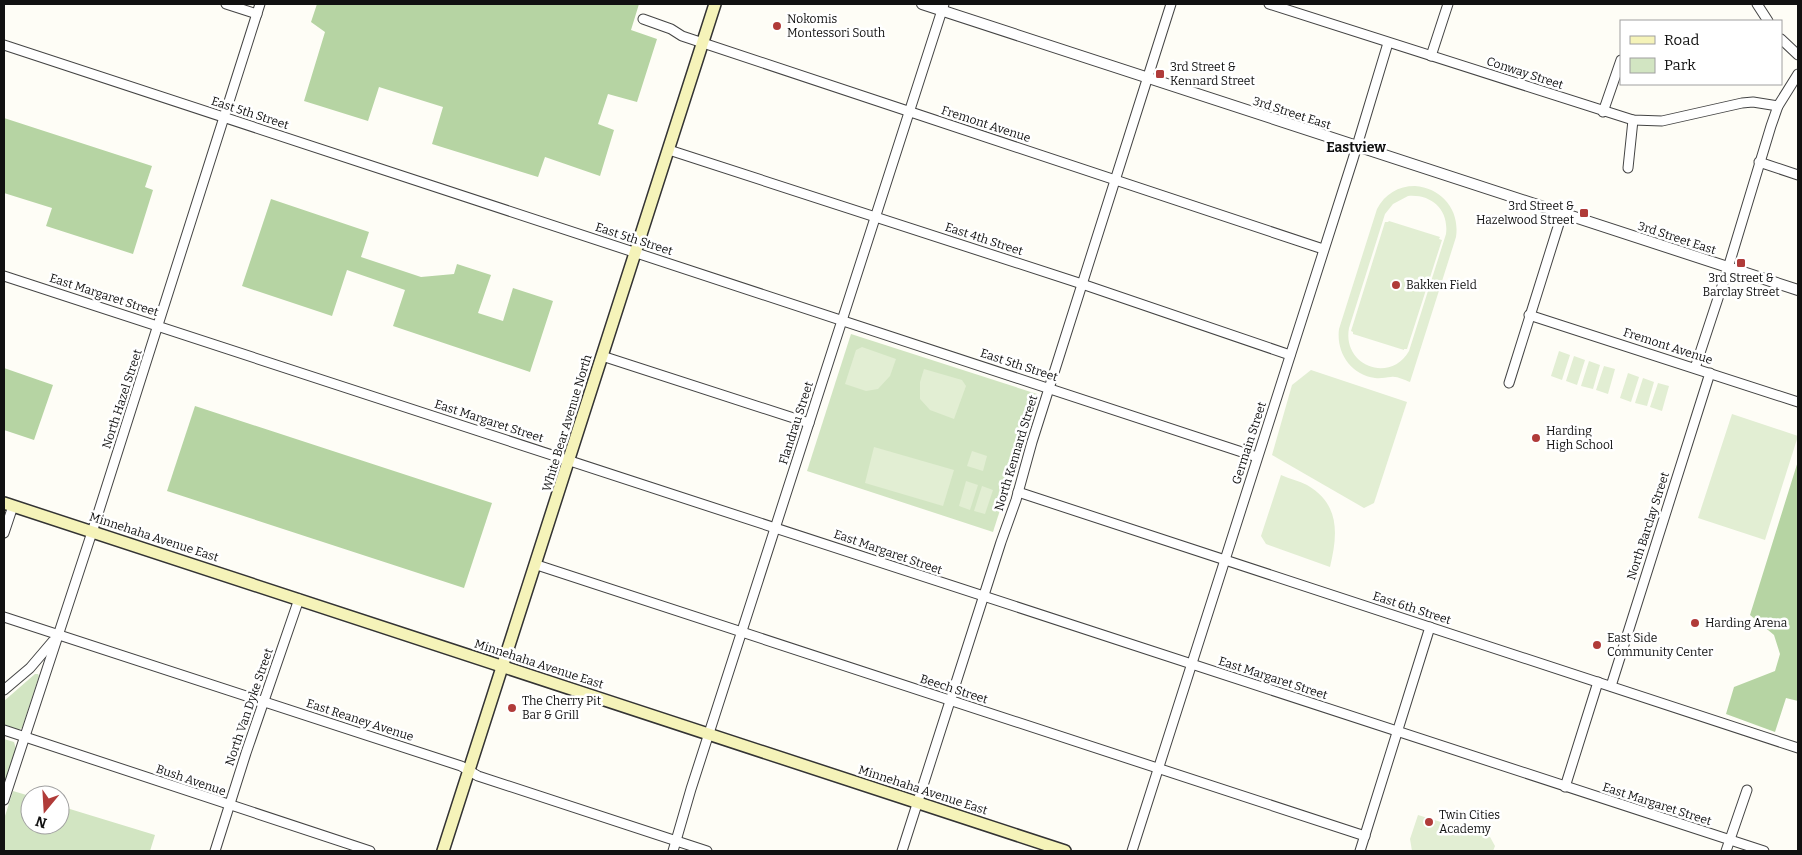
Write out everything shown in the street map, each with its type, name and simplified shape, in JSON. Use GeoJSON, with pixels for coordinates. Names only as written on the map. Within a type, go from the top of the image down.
{"type":"FeatureCollection","features":[{"type":"Feature","properties":{"kind":"main road","name":"White Bear Avenue North"},"geometry":{"type":"LineString","coordinates":[[444,851],[484,720],[537,565],[602,356],[716,4]]}},
{"type":"Feature","properties":{"kind":"main road","name":"Minnehaha Avenue East"},"geometry":{"type":"LineString","coordinates":[[8,504],[1065,851]]}},
{"type":"Feature","properties":{"kind":"street"},"geometry":{"type":"LineString","coordinates":[[226,4],[257,14]]}},
{"type":"Feature","properties":{"kind":"street","name":"North Hazel Street"},"geometry":{"type":"LineString","coordinates":[[4,800],[93,532],[260,4]]}},
{"type":"Feature","properties":{"kind":"street","name":"3rd Street East"},"geometry":{"type":"LineString","coordinates":[[922,4],[943,7],[1148,79],[1798,290]]}},
{"type":"Feature","properties":{"kind":"street","name":"North Kennard Street"},"geometry":{"type":"LineString","coordinates":[[902,851],[1018,492],[1049,388],[1171,4]]}},
{"type":"Feature","properties":{"kind":"street","name":"Conway Street"},"geometry":{"type":"LineString","coordinates":[[1269,4],[1633,120],[1662,120],[1742,103],[1753,102],[1778,106]]}},
{"type":"Feature","properties":{"kind":"street"},"geometry":{"type":"LineString","coordinates":[[1431,56],[1448,4]]}},
{"type":"Feature","properties":{"kind":"street"},"geometry":{"type":"LineString","coordinates":[[1757,4],[1767,20]]}},
{"type":"Feature","properties":{"kind":"street","name":"Flandrau Street"},"geometry":{"type":"LineString","coordinates":[[673,851],[741,632],[943,7]]}},
{"type":"Feature","properties":{"kind":"street","name":"Fremont Avenue"},"geometry":{"type":"LineString","coordinates":[[643,19],[672,29],[682,36],[1323,249]]}},
{"type":"Feature","properties":{"kind":"street"},"geometry":{"type":"LineString","coordinates":[[1782,40],[1798,55]]}},
{"type":"Feature","properties":{"kind":"street","name":"Germain Street"},"geometry":{"type":"LineString","coordinates":[[1132,851],[1388,43]]}},
{"type":"Feature","properties":{"kind":"street","name":"East 5th Street"},"geometry":{"type":"LineString","coordinates":[[4,45],[1257,457]]}},
{"type":"Feature","properties":{"kind":"street"},"geometry":{"type":"LineString","coordinates":[[1603,112],[1620,63]]}},
{"type":"Feature","properties":{"kind":"street"},"geometry":{"type":"LineString","coordinates":[[1695,368],[1778,106],[1798,74]]}},
{"type":"Feature","properties":{"kind":"street"},"geometry":{"type":"LineString","coordinates":[[1628,168],[1633,120]]}},
{"type":"Feature","properties":{"kind":"street","name":"East 4th Street"},"geometry":{"type":"LineString","coordinates":[[669,150],[1082,284],[1290,355]]}},
{"type":"Feature","properties":{"kind":"street"},"geometry":{"type":"LineString","coordinates":[[1759,162],[1798,175]]}},
{"type":"Feature","properties":{"kind":"street"},"geometry":{"type":"LineString","coordinates":[[1509,383],[1562,214]]}},
{"type":"Feature","properties":{"kind":"street","name":"East Margaret Street"},"geometry":{"type":"LineString","coordinates":[[4,276],[1764,851]]}},
{"type":"Feature","properties":{"kind":"street","name":"Fremont Avenue"},"geometry":{"type":"LineString","coordinates":[[1529,315],[1798,402]]}},
{"type":"Feature","properties":{"kind":"street"},"geometry":{"type":"LineString","coordinates":[[602,356],[809,423]]}},
{"type":"Feature","properties":{"kind":"street","name":"North Barclay Street"},"geometry":{"type":"LineString","coordinates":[[1611,686],[1710,373]]}},
{"type":"Feature","properties":{"kind":"street","name":"East 6th Street"},"geometry":{"type":"LineString","coordinates":[[1018,492],[1798,748]]}},
{"type":"Feature","properties":{"kind":"street"},"geometry":{"type":"LineString","coordinates":[[4,533],[8,504]]}},
{"type":"Feature","properties":{"kind":"street","name":"Beech Street"},"geometry":{"type":"LineString","coordinates":[[537,565],[1365,836]]}},
{"type":"Feature","properties":{"kind":"street","name":"North Van Dyke Street"},"geometry":{"type":"LineString","coordinates":[[215,851],[299,599]]}},
{"type":"Feature","properties":{"kind":"street","name":"East Reaney Avenue"},"geometry":{"type":"LineString","coordinates":[[4,617],[461,766],[478,776],[707,851]]}},
{"type":"Feature","properties":{"kind":"street"},"geometry":{"type":"LineString","coordinates":[[1360,851],[1430,627]]}},
{"type":"Feature","properties":{"kind":"street"},"geometry":{"type":"LineString","coordinates":[[4,690],[41,657],[58,634]]}},
{"type":"Feature","properties":{"kind":"street"},"geometry":{"type":"LineString","coordinates":[[1565,787],[1598,682]]}},
{"type":"Feature","properties":{"kind":"street","name":"Bush Avenue"},"geometry":{"type":"LineString","coordinates":[[4,730],[370,851]]}},
{"type":"Feature","properties":{"kind":"street"},"geometry":{"type":"LineString","coordinates":[[1726,851],[1747,790]]}},
{"type":"Feature","properties":{"kind":"green space"},"geometry":{"type":"Polygon","coordinates":[[[317,4],[639,4],[631,30],[657,39],[637,102],[608,94],[598,124],[614,130],[600,176],[545,157],[538,177],[432,144],[443,107],[379,87],[368,121],[304,101],[325,32],[311,22],[317,4]]]}},
{"type":"Feature","properties":{"kind":"green space"},"geometry":{"type":"Polygon","coordinates":[[[4,118],[152,166],[145,187],[153,190],[133,254],[46,226],[52,208],[4,193],[4,118]]]}},
{"type":"Feature","properties":{"kind":"green space"},"geometry":{"type":"Polygon","coordinates":[[[1409,186],[1425,188],[1441,196],[1452,210],[1456,227],[1456,237],[1410,382],[1396,377],[1375,378],[1366,376],[1352,368],[1343,354],[1339,338],[1339,329],[1377,209],[1388,195],[1398,189],[1409,186]],[[1408,196],[1393,204],[1385,214],[1349,328],[1349,341],[1353,352],[1360,361],[1369,366],[1391,367],[1401,361],[1409,351],[1446,234],[1445,218],[1442,211],[1431,201],[1417,196],[1408,196]]]}},
{"type":"Feature","properties":{"kind":"green space"},"geometry":{"type":"Polygon","coordinates":[[[271,199],[369,232],[361,257],[421,277],[454,274],[457,264],[491,275],[478,313],[503,321],[513,288],[553,301],[530,372],[393,326],[405,290],[347,270],[332,316],[242,286],[271,199]]]}},
{"type":"Feature","properties":{"kind":"green space","name":"Bakken Field"},"geometry":{"type":"Polygon","coordinates":[[[1389,221],[1440,237],[1439,239],[1442,240],[1407,349],[1404,350],[1353,334],[1351,331],[1385,222],[1389,221]]]}},
{"type":"Feature","properties":{"kind":"green space"},"geometry":{"type":"Polygon","coordinates":[[[851,334],[1037,394],[993,532],[807,471],[851,334]]]}},
{"type":"Feature","properties":{"kind":"green space"},"geometry":{"type":"Polygon","coordinates":[[[862,347],[896,359],[890,376],[878,389],[866,391],[845,384],[856,350],[862,347]]]}},
{"type":"Feature","properties":{"kind":"green space"},"geometry":{"type":"Polygon","coordinates":[[[1559,351],[1570,355],[1562,380],[1551,376],[1559,351]]]}},
{"type":"Feature","properties":{"kind":"green space"},"geometry":{"type":"Polygon","coordinates":[[[1574,356],[1585,360],[1577,385],[1566,381],[1574,356]]]}},
{"type":"Feature","properties":{"kind":"green space"},"geometry":{"type":"Polygon","coordinates":[[[1589,361],[1600,365],[1593,389],[1581,386],[1589,361]]]}},
{"type":"Feature","properties":{"kind":"green space"},"geometry":{"type":"Polygon","coordinates":[[[1604,366],[1615,369],[1608,394],[1596,390],[1604,366]]]}},
{"type":"Feature","properties":{"kind":"green space"},"geometry":{"type":"Polygon","coordinates":[[[4,368],[53,385],[34,440],[4,430],[4,368]]]}},
{"type":"Feature","properties":{"kind":"green space"},"geometry":{"type":"Polygon","coordinates":[[[924,369],[962,380],[966,386],[954,419],[930,410],[920,399],[920,382],[924,369]]]}},
{"type":"Feature","properties":{"kind":"green space"},"geometry":{"type":"Polygon","coordinates":[[[1311,370],[1407,402],[1374,503],[1364,508],[1272,455],[1292,385],[1311,370]]]}},
{"type":"Feature","properties":{"kind":"green space"},"geometry":{"type":"Polygon","coordinates":[[[1628,373],[1639,377],[1631,402],[1620,398],[1628,373]]]}},
{"type":"Feature","properties":{"kind":"green space"},"geometry":{"type":"Polygon","coordinates":[[[1643,378],[1654,382],[1647,406],[1635,403],[1643,378]]]}},
{"type":"Feature","properties":{"kind":"green space"},"geometry":{"type":"Polygon","coordinates":[[[1658,383],[1669,386],[1662,411],[1650,407],[1658,383]]]}},
{"type":"Feature","properties":{"kind":"green space"},"geometry":{"type":"Polygon","coordinates":[[[195,406],[492,503],[464,588],[167,491],[195,406]]]}},
{"type":"Feature","properties":{"kind":"green space"},"geometry":{"type":"Polygon","coordinates":[[[1732,414],[1798,436],[1765,540],[1698,518],[1732,414]]]}},
{"type":"Feature","properties":{"kind":"green space"},"geometry":{"type":"Polygon","coordinates":[[[874,447],[954,470],[943,506],[865,483],[874,447]]]}},
{"type":"Feature","properties":{"kind":"green space"},"geometry":{"type":"Polygon","coordinates":[[[972,451],[987,456],[983,471],[967,466],[972,451]]]}},
{"type":"Feature","properties":{"kind":"green space"},"geometry":{"type":"Polygon","coordinates":[[[1798,461],[1798,701],[1786,698],[1775,732],[1726,714],[1734,687],[1775,671],[1780,654],[1774,635],[1750,615],[1798,461]]]}},
{"type":"Feature","properties":{"kind":"green space"},"geometry":{"type":"Polygon","coordinates":[[[1281,475],[1307,485],[1326,501],[1334,521],[1335,532],[1330,567],[1266,544],[1261,536],[1281,475]]]}},
{"type":"Feature","properties":{"kind":"green space"},"geometry":{"type":"Polygon","coordinates":[[[966,481],[978,485],[970,510],[959,506],[966,481]]]}},
{"type":"Feature","properties":{"kind":"green space"},"geometry":{"type":"Polygon","coordinates":[[[982,486],[993,490],[985,514],[974,511],[982,486]]]}},
{"type":"Feature","properties":{"kind":"green space"},"geometry":{"type":"Polygon","coordinates":[[[35,674],[39,676],[22,728],[18,730],[4,726],[4,701],[35,674]]]}},
{"type":"Feature","properties":{"kind":"green space"},"geometry":{"type":"Polygon","coordinates":[[[4,739],[14,742],[16,749],[4,786],[4,739]]]}},
{"type":"Feature","properties":{"kind":"green space"},"geometry":{"type":"Polygon","coordinates":[[[13,791],[20,793],[20,835],[70,835],[70,809],[155,835],[150,851],[4,851],[4,819],[13,791]]]}},
{"type":"Feature","properties":{"kind":"green space"},"geometry":{"type":"Polygon","coordinates":[[[1418,815],[1490,837],[1495,846],[1493,851],[1412,851],[1410,839],[1418,815]]]}},
{"type":"Feature","properties":{"kind":"place","name":"Nokomis Montessori South"},"geometry":{"type":"Point","coordinates":[777,26]}},
{"type":"Feature","properties":{"kind":"place","name":"3rd Street & Kennard Street"},"geometry":{"type":"Point","coordinates":[1160,74]}},
{"type":"Feature","properties":{"kind":"place","name":"3rd Street & Hazelwood Street"},"geometry":{"type":"Point","coordinates":[1584,213]}},
{"type":"Feature","properties":{"kind":"place","name":"3rd Street & Barclay Street"},"geometry":{"type":"Point","coordinates":[1741,263]}},
{"type":"Feature","properties":{"kind":"place","name":"Bakken Field"},"geometry":{"type":"Point","coordinates":[1396,285]}},
{"type":"Feature","properties":{"kind":"place","name":"Harding High School"},"geometry":{"type":"Point","coordinates":[1536,438]}},
{"type":"Feature","properties":{"kind":"place","name":"Harding Arena"},"geometry":{"type":"Point","coordinates":[1695,623]}},
{"type":"Feature","properties":{"kind":"place","name":"East Side Community Center"},"geometry":{"type":"Point","coordinates":[1597,645]}},
{"type":"Feature","properties":{"kind":"place","name":"The Cherry Pit Bar & Grill"},"geometry":{"type":"Point","coordinates":[512,708]}},
{"type":"Feature","properties":{"kind":"place","name":"Twin Cities Academy"},"geometry":{"type":"Point","coordinates":[1429,822]}},
{"type":"Feature","properties":{"kind":"district","name":"Eastview"},"geometry":{"type":"Point","coordinates":[1356,147]}}]}
